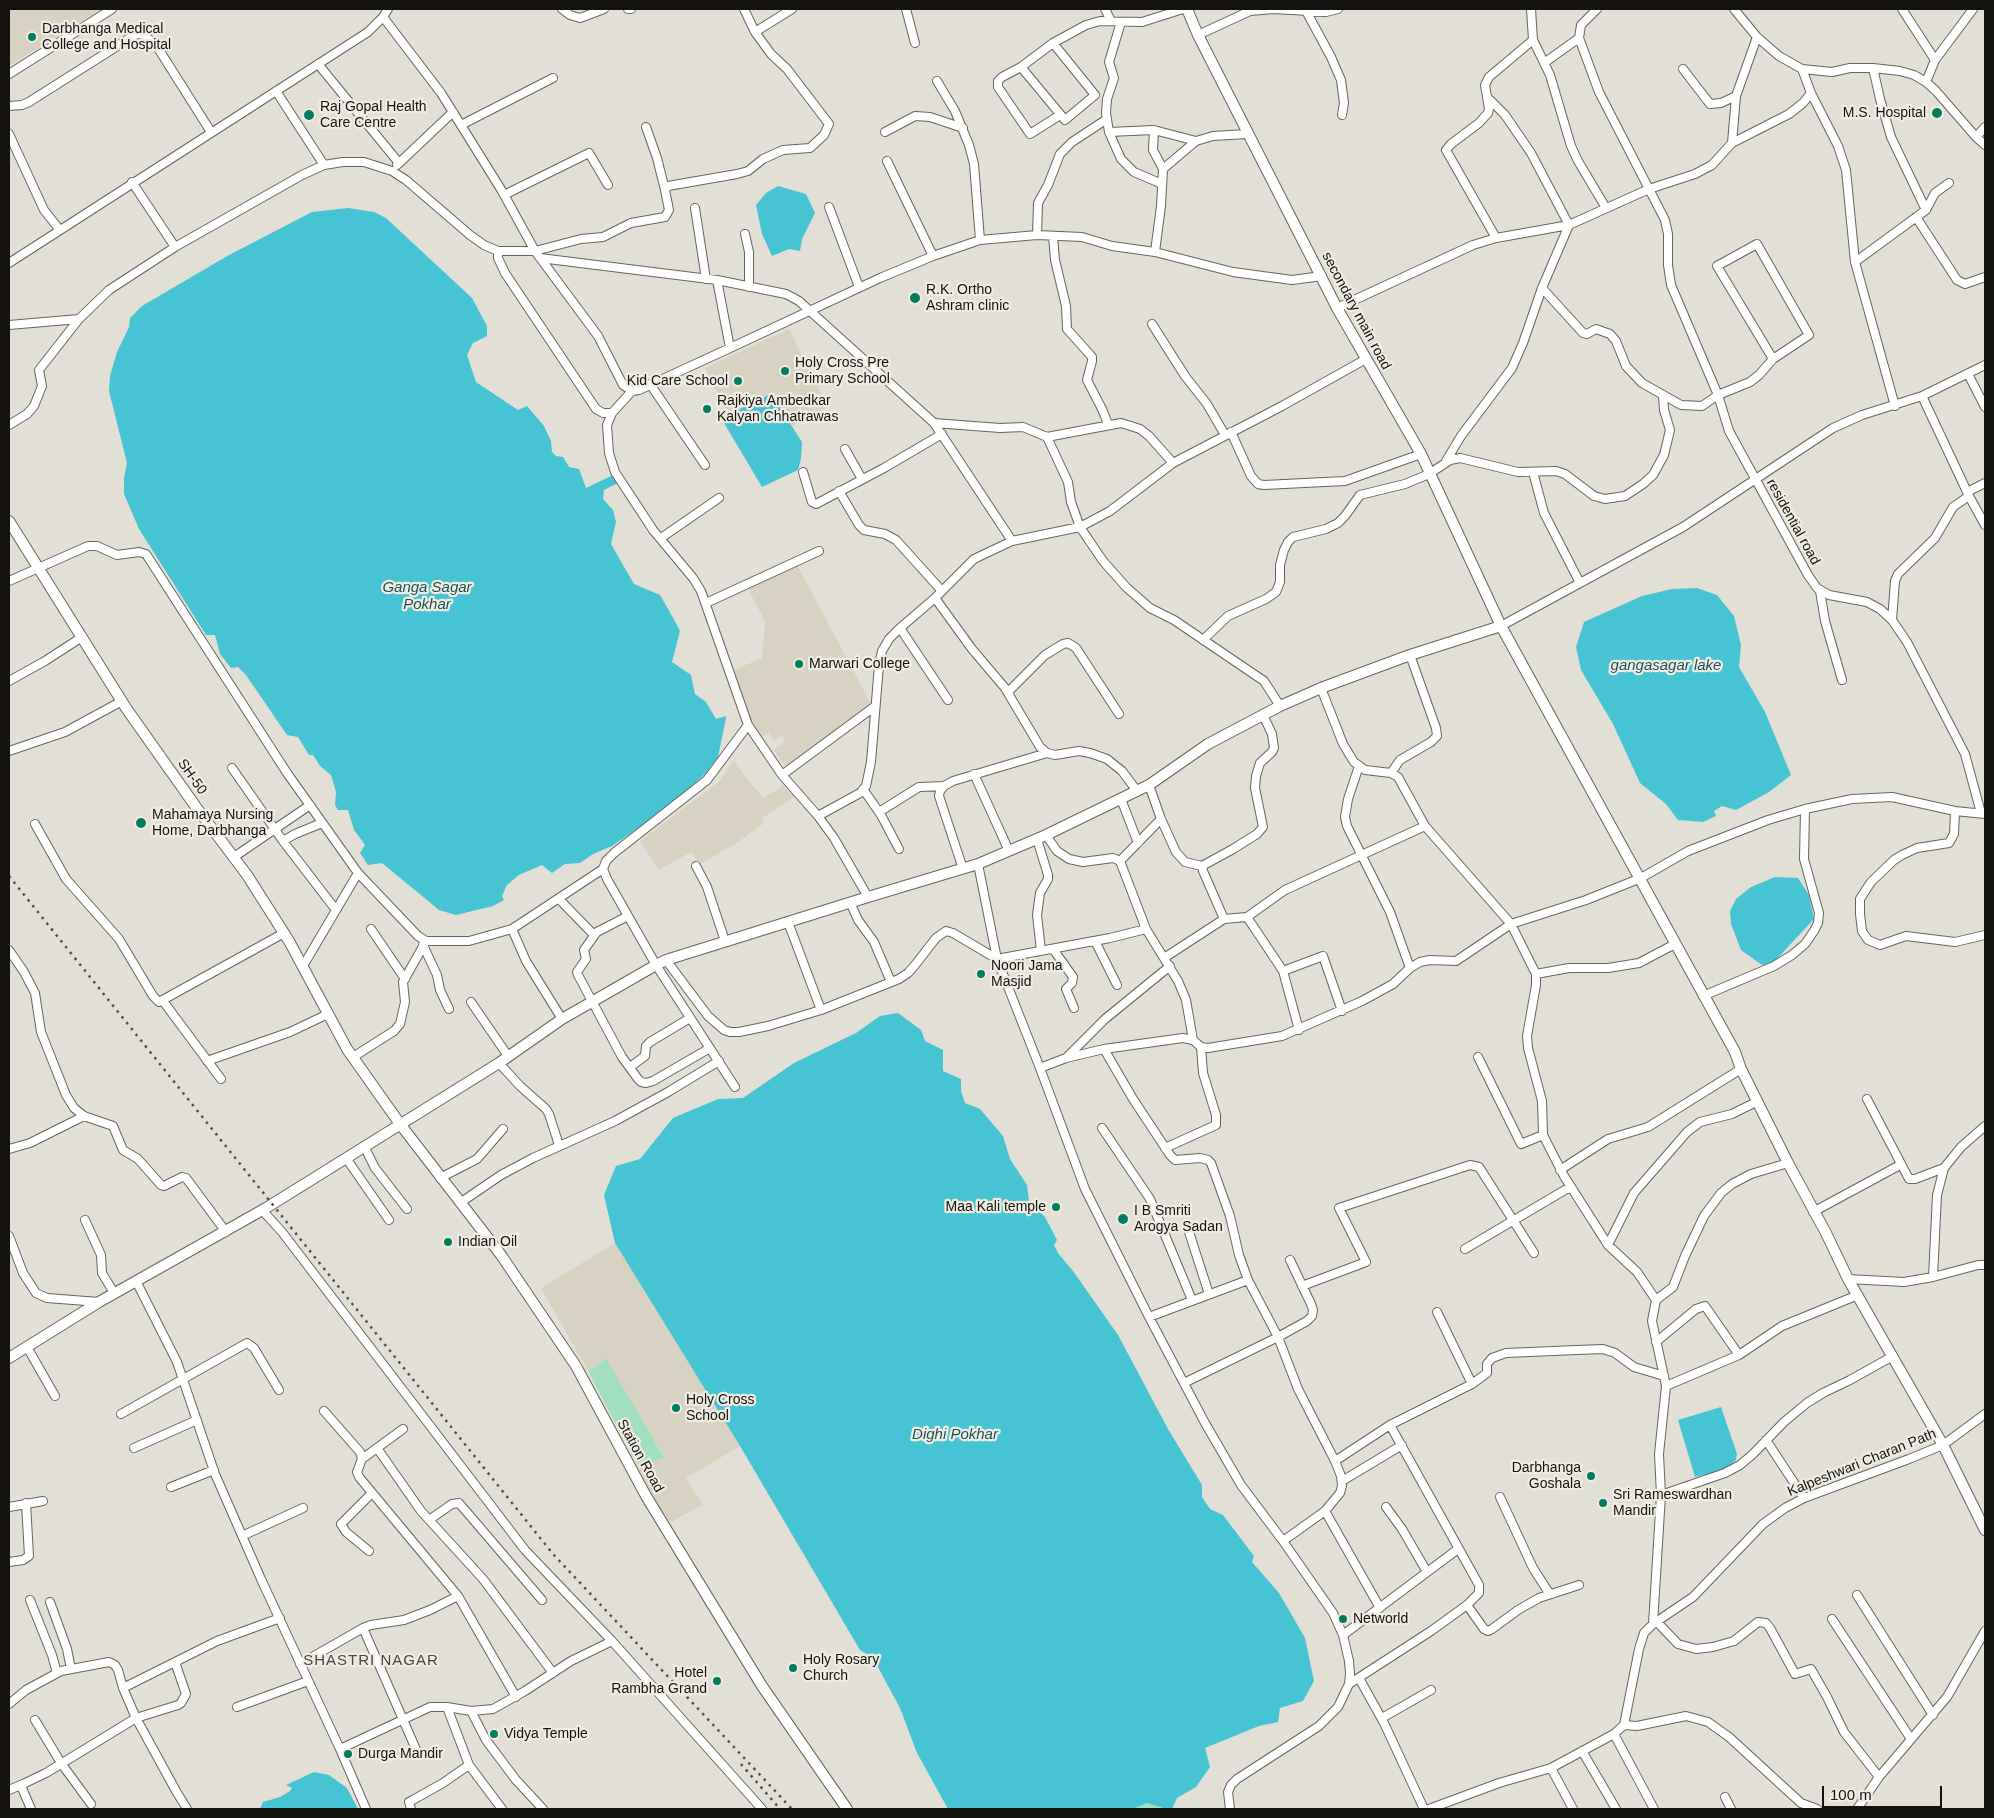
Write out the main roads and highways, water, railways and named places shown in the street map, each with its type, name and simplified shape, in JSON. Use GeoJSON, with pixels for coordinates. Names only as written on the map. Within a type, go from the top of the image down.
{"type":"FeatureCollection","features":[{"type":"Feature","properties":{"kind":"main road","name":"secondary main road"},"geometry":{"type":"LineString","coordinates":[[1187,9],[1198,36],[1322,276],[1336,308],[1421,454],[1501,626],[1734,1052],[1788,1163],[1826,1233],[1848,1279],[1943,1445],[1985,1530]]}},
{"type":"Feature","properties":{"kind":"main road","name":"SH-50"},"geometry":{"type":"LineString","coordinates":[[9,521],[122,701],[196,807],[247,875],[284,933],[353,1057],[400,1124]]}},
{"type":"Feature","properties":{"kind":"main road"},"geometry":{"type":"LineString","coordinates":[[9,1358],[98,1302],[226,1232],[499,1063],[562,1019],[656,964],[850,902],[978,864],[1041,837],[1149,785],[1208,744],[1280,706],[1321,688],[1410,655],[1501,626]]}},
{"type":"Feature","properties":{"kind":"main road","name":"Station Road"},"geometry":{"type":"LineString","coordinates":[[400,1124],[440,1178],[502,1255],[576,1366],[646,1496],[762,1686],[847,1809]]}},
{"type":"Feature","properties":{"kind":"water"},"geometry":{"type":"Polygon","coordinates":[[[778,186],[806,194],[815,213],[802,239],[800,251],[789,249],[772,256],[762,234],[756,205],[766,193],[778,186]]]}},
{"type":"Feature","properties":{"kind":"water","name":"Ganga Sagar Pokhar"},"geometry":{"type":"Polygon","coordinates":[[[348,208],[374,212],[386,218],[472,298],[487,326],[487,336],[473,343],[467,355],[476,382],[518,410],[527,406],[544,426],[551,441],[552,452],[556,456],[563,457],[569,467],[579,469],[586,488],[613,475],[618,478],[618,483],[604,490],[603,499],[613,510],[616,522],[611,544],[634,584],[660,595],[676,623],[680,631],[672,662],[691,675],[695,694],[706,702],[716,719],[726,716],[718,757],[705,774],[663,811],[612,846],[593,854],[580,863],[565,864],[552,873],[542,865],[519,875],[507,885],[502,896],[504,900],[493,906],[456,915],[439,910],[382,863],[368,865],[360,853],[365,845],[354,830],[348,810],[338,810],[335,805],[336,792],[331,775],[320,766],[313,755],[309,755],[298,737],[287,735],[246,675],[238,667],[231,668],[220,654],[215,635],[206,635],[139,529],[124,494],[124,478],[127,463],[109,391],[110,376],[117,352],[129,327],[130,318],[142,306],[229,255],[312,212],[348,208]]]}},
{"type":"Feature","properties":{"kind":"water"},"geometry":{"type":"Polygon","coordinates":[[[771,394],[802,442],[801,459],[798,470],[762,487],[721,418],[771,394]]]}},
{"type":"Feature","properties":{"kind":"water","name":"gangasagar lake"},"geometry":{"type":"Polygon","coordinates":[[[1697,588],[1717,595],[1734,616],[1741,645],[1739,667],[1765,712],[1791,775],[1769,792],[1736,810],[1722,806],[1714,811],[1716,816],[1703,822],[1678,820],[1666,804],[1640,783],[1613,724],[1581,670],[1576,647],[1584,622],[1642,596],[1672,589],[1697,588]]]}},
{"type":"Feature","properties":{"kind":"water"},"geometry":{"type":"Polygon","coordinates":[[[1775,877],[1798,878],[1809,895],[1814,919],[1773,963],[1762,965],[1741,950],[1731,924],[1730,911],[1736,899],[1751,887],[1775,877]]]}},
{"type":"Feature","properties":{"kind":"water","name":"Dighi Pokhar"},"geometry":{"type":"Polygon","coordinates":[[[898,1013],[921,1030],[925,1041],[943,1050],[943,1071],[961,1079],[961,1091],[965,1103],[980,1109],[1003,1136],[1010,1159],[1027,1185],[1029,1201],[1045,1217],[1057,1240],[1054,1245],[1058,1253],[1118,1335],[1168,1429],[1202,1485],[1202,1497],[1210,1509],[1223,1515],[1254,1556],[1252,1562],[1279,1593],[1305,1638],[1314,1681],[1303,1701],[1280,1708],[1278,1722],[1259,1726],[1205,1748],[1210,1767],[1196,1787],[1177,1798],[1172,1809],[1147,1803],[1133,1809],[948,1809],[917,1753],[900,1708],[873,1658],[860,1650],[740,1446],[615,1243],[604,1195],[616,1166],[640,1159],[673,1118],[718,1099],[743,1098],[794,1063],[856,1033],[880,1016],[898,1013]]]}},
{"type":"Feature","properties":{"kind":"water"},"geometry":{"type":"Polygon","coordinates":[[[1721,1407],[1737,1454],[1736,1460],[1728,1467],[1719,1471],[1695,1477],[1678,1420],[1721,1407]]]}},
{"type":"Feature","properties":{"kind":"water"},"geometry":{"type":"Polygon","coordinates":[[[314,1772],[329,1775],[347,1788],[358,1809],[260,1809],[263,1802],[280,1797],[290,1791],[292,1788],[286,1785],[314,1772]]]}},
{"type":"Feature","properties":{"kind":"railway"},"geometry":{"type":"LineString","coordinates":[[9,876],[553,1554],[792,1809]]}},
{"type":"Feature","properties":{"kind":"railway"},"geometry":{"type":"LineString","coordinates":[[741,1764],[780,1809]]}},
{"type":"Feature","properties":{"kind":"place","name":"Darbhanga Medical College and Hospital"},"geometry":{"type":"Point","coordinates":[32,37]}},
{"type":"Feature","properties":{"kind":"place","name":"M.S. Hospital"},"geometry":{"type":"Point","coordinates":[1937,113]}},
{"type":"Feature","properties":{"kind":"place","name":"Raj Gopal Health Care Centre"},"geometry":{"type":"Point","coordinates":[309,115]}},
{"type":"Feature","properties":{"kind":"place","name":"R.K. Ortho Ashram clinic"},"geometry":{"type":"Point","coordinates":[915,298]}},
{"type":"Feature","properties":{"kind":"place","name":"Holy Cross Pre Primary School"},"geometry":{"type":"Point","coordinates":[785,371]}},
{"type":"Feature","properties":{"kind":"place","name":"Kid Care School"},"geometry":{"type":"Point","coordinates":[738,381]}},
{"type":"Feature","properties":{"kind":"place","name":"Rajkiya Ambedkar Kalyan Chhatrawas"},"geometry":{"type":"Point","coordinates":[707,409]}},
{"type":"Feature","properties":{"kind":"place","name":"Marwari College"},"geometry":{"type":"Point","coordinates":[799,664]}},
{"type":"Feature","properties":{"kind":"place","name":"Mahamaya Nursing Home, Darbhanga"},"geometry":{"type":"Point","coordinates":[141,823]}},
{"type":"Feature","properties":{"kind":"place","name":"Noori Jama Masjid"},"geometry":{"type":"Point","coordinates":[981,974]}},
{"type":"Feature","properties":{"kind":"place","name":"Maa Kali temple"},"geometry":{"type":"Point","coordinates":[1056,1207]}},
{"type":"Feature","properties":{"kind":"place","name":"I B Smriti Arogya Sadan"},"geometry":{"type":"Point","coordinates":[1123,1219]}},
{"type":"Feature","properties":{"kind":"place","name":"Indian Oil"},"geometry":{"type":"Point","coordinates":[448,1242]}},
{"type":"Feature","properties":{"kind":"place","name":"Holy Cross School"},"geometry":{"type":"Point","coordinates":[676,1408]}},
{"type":"Feature","properties":{"kind":"place","name":"Darbhanga Goshala"},"geometry":{"type":"Point","coordinates":[1591,1476]}},
{"type":"Feature","properties":{"kind":"place","name":"Sri Rameswardhan Mandir"},"geometry":{"type":"Point","coordinates":[1603,1503]}},
{"type":"Feature","properties":{"kind":"place","name":"Networld"},"geometry":{"type":"Point","coordinates":[1343,1619]}},
{"type":"Feature","properties":{"kind":"place","name":"Holy Rosary Church"},"geometry":{"type":"Point","coordinates":[793,1668]}},
{"type":"Feature","properties":{"kind":"place","name":"Hotel Rambha Grand"},"geometry":{"type":"Point","coordinates":[717,1681]}},
{"type":"Feature","properties":{"kind":"place","name":"Vidya Temple"},"geometry":{"type":"Point","coordinates":[494,1734]}},
{"type":"Feature","properties":{"kind":"place","name":"Durga Mandir"},"geometry":{"type":"Point","coordinates":[348,1754]}},
{"type":"Feature","properties":{"kind":"district","name":"SHASTRI NAGAR"},"geometry":{"type":"Point","coordinates":[371,1661]}}]}
